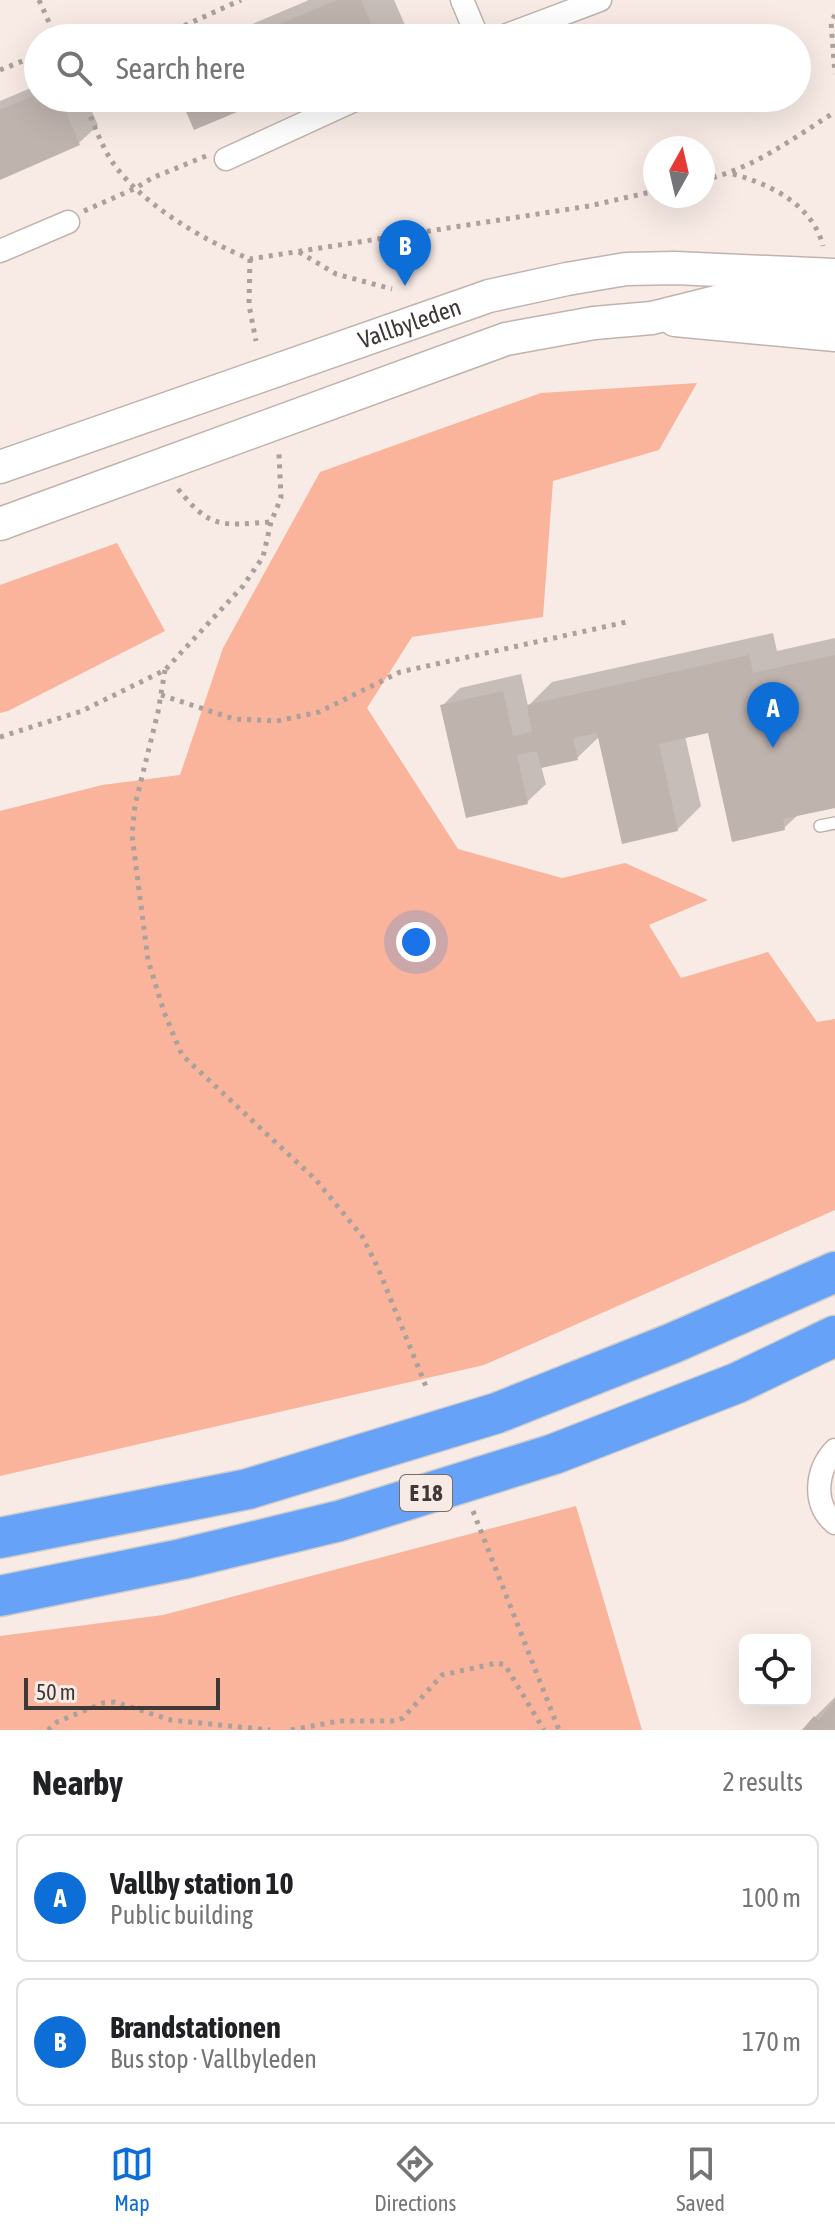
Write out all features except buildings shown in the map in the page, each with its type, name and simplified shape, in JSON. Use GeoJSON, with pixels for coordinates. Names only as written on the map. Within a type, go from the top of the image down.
{"type":"FeatureCollection","features":[{"type":"Feature","properties":{"kind":"highway","name":"E 18"},"geometry":{"type":"LineString","coordinates":[[0,1538],[248,1489],[497,1413],[673,1343],[835,1272]]}},
{"type":"Feature","properties":{"kind":"highway","name":"E 18"},"geometry":{"type":"LineString","coordinates":[[0,1596],[182,1559],[339,1521],[554,1454],[737,1383],[835,1336]]}},
{"type":"Feature","properties":{"kind":"main road","name":"Vallbyleden"},"geometry":{"type":"LineString","coordinates":[[0,467],[489,296],[626,269],[828,274]]}},
{"type":"Feature","properties":{"kind":"main road","name":"Vallbyleden"},"geometry":{"type":"LineString","coordinates":[[0,524],[506,339],[594,323],[652,318],[732,298],[835,305]]}},
{"type":"Feature","properties":{"kind":"main road","name":"Vallbyleden"},"geometry":{"type":"LineString","coordinates":[[652,318],[835,335]]}},
{"type":"Feature","properties":{"kind":"street"},"geometry":{"type":"LineString","coordinates":[[462,0],[472,24]]}},
{"type":"Feature","properties":{"kind":"street"},"geometry":{"type":"LineString","coordinates":[[536,24],[600,0]]}},
{"type":"Feature","properties":{"kind":"street"},"geometry":{"type":"LineString","coordinates":[[226,159],[328,112]]}},
{"type":"Feature","properties":{"kind":"street"},"geometry":{"type":"LineString","coordinates":[[0,251],[68,222]]}},
{"type":"Feature","properties":{"kind":"street"},"geometry":{"type":"LineString","coordinates":[[835,1450],[823,1467],[818,1488],[821,1502],[835,1523]]}},
{"type":"Feature","properties":{"kind":"lane"},"geometry":{"type":"LineString","coordinates":[[820,826],[835,823]]}},
{"type":"Feature","properties":{"kind":"path"},"geometry":{"type":"LineString","coordinates":[[39,0],[50,24]]}},
{"type":"Feature","properties":{"kind":"path"},"geometry":{"type":"LineString","coordinates":[[188,24],[241,0]]}},
{"type":"Feature","properties":{"kind":"path"},"geometry":{"type":"LineString","coordinates":[[835,15],[831,22],[835,74]]}},
{"type":"Feature","properties":{"kind":"path"},"geometry":{"type":"LineString","coordinates":[[0,70],[24,61]]}},
{"type":"Feature","properties":{"kind":"path"},"geometry":{"type":"LineString","coordinates":[[89,112],[109,156],[136,188],[187,228],[250,259],[589,206],[643,194]]}},
{"type":"Feature","properties":{"kind":"path"},"geometry":{"type":"LineString","coordinates":[[715,178],[732,174],[768,155],[835,112]]}},
{"type":"Feature","properties":{"kind":"path"},"geometry":{"type":"LineString","coordinates":[[68,222],[87,209],[152,178],[211,154],[226,159]]}},
{"type":"Feature","properties":{"kind":"path"},"geometry":{"type":"LineString","coordinates":[[732,174],[773,188],[807,215],[823,243],[828,274]]}},
{"type":"Feature","properties":{"kind":"path"},"geometry":{"type":"LineString","coordinates":[[298,252],[336,274],[392,289]]}},
{"type":"Feature","properties":{"kind":"path"},"geometry":{"type":"LineString","coordinates":[[250,259],[249,305],[256,341]]}},
{"type":"Feature","properties":{"kind":"path"},"geometry":{"type":"LineString","coordinates":[[0,737],[82,711],[165,670],[243,586],[263,557],[271,522],[281,498],[279,454]]}},
{"type":"Feature","properties":{"kind":"path"},"geometry":{"type":"LineString","coordinates":[[179,490],[201,515],[223,525],[271,522]]}},
{"type":"Feature","properties":{"kind":"path"},"geometry":{"type":"LineString","coordinates":[[161,695],[234,719],[277,721],[319,712],[400,672],[631,621]]}},
{"type":"Feature","properties":{"kind":"path"},"geometry":{"type":"LineString","coordinates":[[165,670],[135,805],[132,835],[148,960],[164,1012],[182,1055],[316,1180],[362,1236],[427,1389]]}},
{"type":"Feature","properties":{"kind":"path"},"geometry":{"type":"LineString","coordinates":[[470,1503],[559,1730]]}},
{"type":"Feature","properties":{"kind":"path"},"geometry":{"type":"LineString","coordinates":[[291,1730],[339,1721],[396,1721],[403,1718],[442,1675],[497,1663],[505,1665],[544,1730]]}},
{"type":"Feature","properties":{"kind":"path"},"geometry":{"type":"LineString","coordinates":[[48,1730],[57,1722],[103,1703],[115,1702],[171,1720],[270,1730]]}},
{"type":"Feature","properties":{"kind":"shaded area"},"geometry":{"type":"Polygon","coordinates":[[[697,383],[659,450],[553,481],[543,617],[412,637],[367,708],[458,849],[562,878],[625,863],[708,900],[649,925],[681,978],[768,952],[817,1022],[835,1019],[835,1210],[484,1365],[0,1476],[0,811],[102,785],[180,775],[223,648],[320,472],[541,393],[697,383]]]}},
{"type":"Feature","properties":{"kind":"shaded area"},"geometry":{"type":"Polygon","coordinates":[[[117,543],[165,631],[0,713],[0,585],[117,543]]]}},
{"type":"Feature","properties":{"kind":"shaded area"},"geometry":{"type":"Polygon","coordinates":[[[576,1506],[642,1730],[0,1730],[0,1636],[163,1615],[576,1506]]]}},
{"type":"Feature","properties":{"kind":"place","name":"Brandstationen"},"geometry":{"type":"Point","coordinates":[405,286]}},
{"type":"Feature","properties":{"kind":"place","name":"Vallby station 10"},"geometry":{"type":"Point","coordinates":[773,748]}}]}
